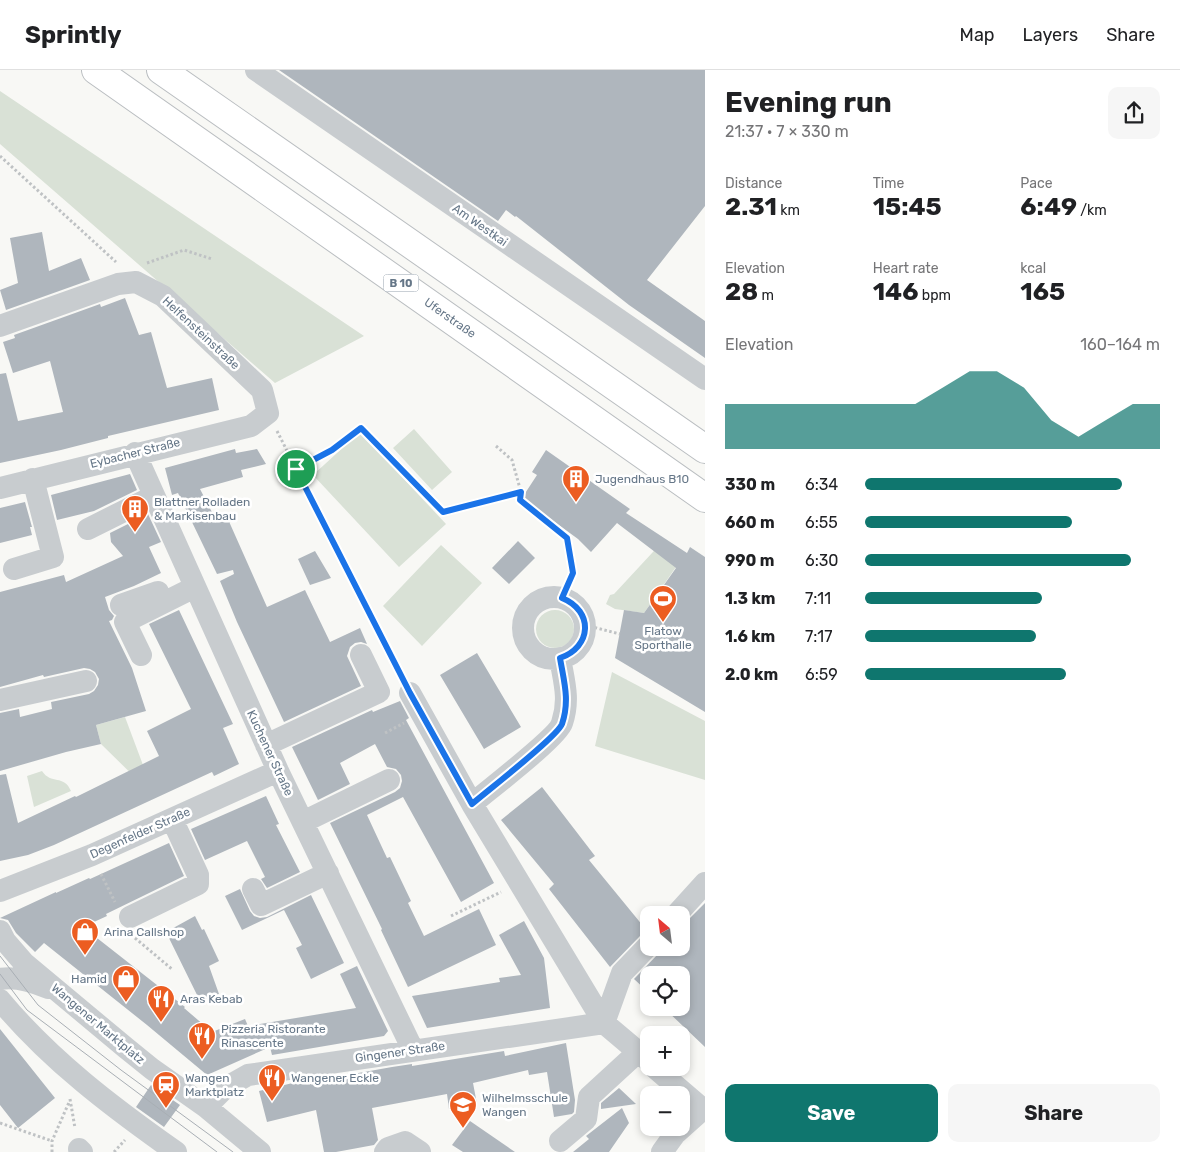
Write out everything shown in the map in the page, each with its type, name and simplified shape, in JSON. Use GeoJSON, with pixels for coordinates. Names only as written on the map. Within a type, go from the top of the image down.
{"type":"FeatureCollection","features":[{"type":"Feature","properties":{"kind":"highway","name":"Uferstraße"},"geometry":{"type":"LineString","coordinates":[[96,70],[705,498]]}},
{"type":"Feature","properties":{"kind":"highway"},"geometry":{"type":"LineString","coordinates":[[161,70],[705,449]]}},
{"type":"Feature","properties":{"kind":"street","name":"Am Westkai"},"geometry":{"type":"LineString","coordinates":[[256,70],[705,379]]}},
{"type":"Feature","properties":{"kind":"street"},"geometry":{"type":"LineString","coordinates":[[0,326],[118,284],[131,276]]}},
{"type":"Feature","properties":{"kind":"street","name":"Helfensteinstraße"},"geometry":{"type":"LineString","coordinates":[[131,276],[163,296],[262,390],[268,413]]}},
{"type":"Feature","properties":{"kind":"street","name":"Eybacher Straße"},"geometry":{"type":"LineString","coordinates":[[0,488],[250,426],[268,413]]}},
{"type":"Feature","properties":{"kind":"street","name":"Kuchener Straße"},"geometry":{"type":"LineString","coordinates":[[135,453],[278,772],[413,1050]]}},
{"type":"Feature","properties":{"kind":"street"},"geometry":{"type":"LineString","coordinates":[[14,569],[53,557],[33,479]]}},
{"type":"Feature","properties":{"kind":"street"},"geometry":{"type":"LineString","coordinates":[[88,530],[154,496]]}},
{"type":"Feature","properties":{"kind":"street"},"geometry":{"type":"LineString","coordinates":[[121,605],[193,583]]}},
{"type":"Feature","properties":{"kind":"street"},"geometry":{"type":"LineString","coordinates":[[141,655],[125,622],[193,583]]}},
{"type":"Feature","properties":{"kind":"street"},"geometry":{"type":"LineString","coordinates":[[562,598],[571,602],[583,616],[584,634],[576,650],[568,656],[549,658],[540,655],[532,649],[526,641],[523,626],[527,612],[534,604],[542,599],[562,598]]}},
{"type":"Feature","properties":{"kind":"street"},"geometry":{"type":"LineString","coordinates":[[266,745],[379,692],[361,655]]}},
{"type":"Feature","properties":{"kind":"street"},"geometry":{"type":"LineString","coordinates":[[472,804],[542,745],[561,726],[567,696],[560,658]]}},
{"type":"Feature","properties":{"kind":"street"},"geometry":{"type":"LineString","coordinates":[[0,700],[86,681]]}},
{"type":"Feature","properties":{"kind":"street"},"geometry":{"type":"LineString","coordinates":[[410,693],[472,804],[604,1023],[640,1053]]}},
{"type":"Feature","properties":{"kind":"street","name":"Degenfelder Straße"},"geometry":{"type":"LineString","coordinates":[[0,892],[92,855],[278,772]]}},
{"type":"Feature","properties":{"kind":"street"},"geometry":{"type":"LineString","coordinates":[[303,822],[389,780]]}},
{"type":"Feature","properties":{"kind":"street"},"geometry":{"type":"LineString","coordinates":[[130,917],[198,884],[198,875],[172,819]]}},
{"type":"Feature","properties":{"kind":"street"},"geometry":{"type":"LineString","coordinates":[[254,889],[261,905],[328,873]]}},
{"type":"Feature","properties":{"kind":"street"},"geometry":{"type":"LineString","coordinates":[[684,906],[705,883]]}},
{"type":"Feature","properties":{"kind":"street","name":"Wangener Marktplatz"},"geometry":{"type":"LineString","coordinates":[[2,943],[152,1069],[206,1107],[260,1152]]}},
{"type":"Feature","properties":{"kind":"street"},"geometry":{"type":"LineString","coordinates":[[604,1023],[622,973],[640,954]]}},
{"type":"Feature","properties":{"kind":"street"},"geometry":{"type":"LineString","coordinates":[[0,979],[18,979],[37,983],[60,993]]}},
{"type":"Feature","properties":{"kind":"street"},"geometry":{"type":"LineString","coordinates":[[0,1000],[17,1021],[56,1059],[84,1083],[176,1152]]}},
{"type":"Feature","properties":{"kind":"street","name":"Gingener Straße"},"geometry":{"type":"LineString","coordinates":[[206,1107],[226,1088],[248,1075],[604,1023]]}},
{"type":"Feature","properties":{"kind":"street"},"geometry":{"type":"LineString","coordinates":[[560,1141],[586,1119],[589,1096],[640,1058]]}},
{"type":"Feature","properties":{"kind":"street"},"geometry":{"type":"LineString","coordinates":[[662,1152],[675,1134],[704,1110],[664,1076]]}},
{"type":"Feature","properties":{"kind":"street"},"geometry":{"type":"LineString","coordinates":[[386,1152],[388,1148],[405,1142],[420,1152]]}},
{"type":"Feature","properties":{"kind":"path"},"geometry":{"type":"LineString","coordinates":[[0,156],[131,276],[184,250],[212,259]]}},
{"type":"Feature","properties":{"kind":"path"},"geometry":{"type":"LineString","coordinates":[[268,413],[410,693]]}},
{"type":"Feature","properties":{"kind":"path"},"geometry":{"type":"LineString","coordinates":[[296,469],[332,450],[361,428],[443,512],[521,492]]}},
{"type":"Feature","properties":{"kind":"path"},"geometry":{"type":"LineString","coordinates":[[496,446],[512,460],[521,492],[520,500],[567,538],[573,573],[562,598]]}},
{"type":"Feature","properties":{"kind":"path"},"geometry":{"type":"LineString","coordinates":[[585,625],[620,634]]}},
{"type":"Feature","properties":{"kind":"path"},"geometry":{"type":"LineString","coordinates":[[452,916],[519,882]]}},
{"type":"Feature","properties":{"kind":"path"},"geometry":{"type":"LineString","coordinates":[[64,1092],[70,1099],[80,1151]]}},
{"type":"Feature","properties":{"kind":"path"},"geometry":{"type":"LineString","coordinates":[[52,1152],[52,1141],[70,1099]]}},
{"type":"Feature","properties":{"kind":"path"},"geometry":{"type":"LineString","coordinates":[[0,1123],[52,1141]]}},
{"type":"Feature","properties":{"kind":"path"},"geometry":{"type":"LineString","coordinates":[[114,1152],[124,1140]]}},
{"type":"Feature","properties":{"kind":"shaded area"},"geometry":{"type":"Polygon","coordinates":[[[0,91],[364,336],[275,383],[0,144],[0,91]]]}},
{"type":"Feature","properties":{"kind":"shaded area"},"geometry":{"type":"Polygon","coordinates":[[[414,429],[452,472],[432,490],[393,448],[414,429]]]}},
{"type":"Feature","properties":{"kind":"shaded area"},"geometry":{"type":"Polygon","coordinates":[[[360,432],[446,524],[399,567],[313,475],[360,432]]]}},
{"type":"Feature","properties":{"kind":"shaded area"},"geometry":{"type":"Polygon","coordinates":[[[665,539],[685,554],[644,613],[615,609],[606,604],[610,595],[614,594],[665,539]]]}},
{"type":"Feature","properties":{"kind":"shaded area"},"geometry":{"type":"Polygon","coordinates":[[[441,545],[482,583],[422,646],[383,606],[441,545]]]}},
{"type":"Feature","properties":{"kind":"shaded area"},"geometry":{"type":"Polygon","coordinates":[[[555,610],[569,615],[574,629],[569,643],[555,648],[541,643],[536,629],[541,615],[555,610]]]}},
{"type":"Feature","properties":{"kind":"shaded area"},"geometry":{"type":"Polygon","coordinates":[[[612,672],[705,721],[705,780],[595,746],[612,672]]]}},
{"type":"Feature","properties":{"kind":"shaded area"},"geometry":{"type":"Polygon","coordinates":[[[125,717],[155,797],[101,744],[96,725],[125,717]]]}},
{"type":"Feature","properties":{"kind":"shaded area"},"geometry":{"type":"Polygon","coordinates":[[[42,771],[49,778],[65,783],[71,791],[34,807],[27,776],[42,771]]]}},
{"type":"Feature","properties":{"kind":"building"},"geometry":{"type":"Polygon","coordinates":[[[279,70],[705,70],[705,206],[647,280],[705,321],[705,358],[629,305],[516,216],[506,210],[498,221],[279,70]]]}},
{"type":"Feature","properties":{"kind":"building"},"geometry":{"type":"Polygon","coordinates":[[[42,232],[49,271],[81,258],[90,280],[6,310],[0,290],[18,283],[10,238],[42,232]]]}},
{"type":"Feature","properties":{"kind":"building"},"geometry":{"type":"Polygon","coordinates":[[[125,298],[139,335],[151,332],[167,388],[212,378],[219,410],[108,436],[108,438],[61,450],[0,463],[0,374],[6,373],[18,421],[63,412],[50,361],[13,373],[3,342],[15,338],[14,335],[100,304],[101,307],[125,298]]]}},
{"type":"Feature","properties":{"kind":"building"},"geometry":{"type":"Polygon","coordinates":[[[235,449],[236,453],[257,449],[266,464],[241,470],[243,477],[200,489],[217,522],[227,517],[267,607],[305,590],[330,642],[360,628],[367,644],[355,643],[350,647],[347,656],[361,686],[284,722],[220,581],[234,574],[233,570],[217,574],[178,493],[172,495],[165,468],[235,449]]]}},
{"type":"Feature","properties":{"kind":"building"},"geometry":{"type":"Polygon","coordinates":[[[546,450],[630,509],[626,513],[687,553],[690,547],[705,557],[705,712],[615,658],[624,610],[644,613],[676,568],[617,523],[591,552],[578,539],[522,498],[537,475],[532,472],[546,450]]]}},
{"type":"Feature","properties":{"kind":"building"},"geometry":{"type":"Polygon","coordinates":[[[130,474],[137,490],[94,511],[57,520],[51,495],[130,474]]]}},
{"type":"Feature","properties":{"kind":"building"},"geometry":{"type":"Polygon","coordinates":[[[25,502],[32,527],[30,527],[32,535],[0,543],[0,508],[25,502]]]}},
{"type":"Feature","properties":{"kind":"building"},"geometry":{"type":"Polygon","coordinates":[[[148,514],[161,542],[149,547],[161,573],[105,597],[109,610],[114,616],[109,621],[132,668],[146,711],[96,725],[101,744],[0,771],[0,713],[19,709],[20,717],[52,709],[51,702],[89,694],[94,691],[99,679],[95,672],[84,668],[44,677],[43,675],[0,687],[0,592],[64,575],[66,582],[123,556],[111,542],[110,533],[148,514]]]}},
{"type":"Feature","properties":{"kind":"building"},"geometry":{"type":"Polygon","coordinates":[[[518,541],[535,558],[509,584],[492,568],[518,541]]]}},
{"type":"Feature","properties":{"kind":"building"},"geometry":{"type":"Polygon","coordinates":[[[315,551],[331,578],[310,585],[298,559],[315,551]]]}},
{"type":"Feature","properties":{"kind":"building"},"geometry":{"type":"Polygon","coordinates":[[[179,610],[233,724],[223,728],[239,764],[214,776],[212,772],[54,845],[28,855],[0,861],[0,775],[6,774],[18,823],[159,756],[147,731],[191,709],[149,624],[179,610]]]}},
{"type":"Feature","properties":{"kind":"building"},"geometry":{"type":"Polygon","coordinates":[[[477,653],[521,727],[484,749],[440,675],[477,653]]]}},
{"type":"Feature","properties":{"kind":"building"},"geometry":{"type":"Polygon","coordinates":[[[400,701],[409,718],[406,720],[494,883],[461,902],[403,797],[367,815],[387,858],[390,857],[411,901],[408,903],[424,936],[479,909],[496,945],[408,987],[330,823],[395,792],[400,788],[401,775],[396,769],[387,767],[375,744],[340,763],[350,784],[318,800],[292,747],[372,710],[373,712],[400,701]]]}},
{"type":"Feature","properties":{"kind":"building"},"geometry":{"type":"Polygon","coordinates":[[[542,787],[595,856],[589,860],[640,922],[640,936],[610,967],[549,889],[554,884],[501,820],[542,787]]]}},
{"type":"Feature","properties":{"kind":"building"},"geometry":{"type":"Polygon","coordinates":[[[266,796],[279,824],[276,825],[300,872],[267,888],[261,879],[265,877],[247,841],[205,860],[191,829],[266,796]]]}},
{"type":"Feature","properties":{"kind":"building"},"geometry":{"type":"Polygon","coordinates":[[[169,843],[184,876],[83,927],[185,1007],[212,1032],[245,1019],[248,1026],[356,1008],[340,974],[357,966],[388,1031],[384,1036],[272,1055],[270,1047],[207,1075],[44,943],[35,952],[16,933],[8,920],[0,918],[169,843]]]}},
{"type":"Feature","properties":{"kind":"building"},"geometry":{"type":"Polygon","coordinates":[[[240,889],[250,911],[254,916],[260,918],[267,917],[311,895],[344,963],[311,979],[296,948],[302,945],[284,910],[242,930],[225,896],[240,889]]]}},
{"type":"Feature","properties":{"kind":"building"},"geometry":{"type":"Polygon","coordinates":[[[705,903],[705,1047],[690,1033],[690,1026],[683,1026],[672,1016],[690,1016],[690,966],[646,966],[656,956],[690,956],[690,918],[705,903]]]}},
{"type":"Feature","properties":{"kind":"building"},"geometry":{"type":"Polygon","coordinates":[[[195,916],[202,930],[204,929],[219,961],[209,966],[219,994],[200,1001],[166,932],[195,916]]]}},
{"type":"Feature","properties":{"kind":"building"},"geometry":{"type":"Polygon","coordinates":[[[524,921],[544,958],[550,1008],[427,1028],[412,996],[500,982],[499,978],[521,975],[499,935],[524,921]]]}},
{"type":"Feature","properties":{"kind":"building"},"geometry":{"type":"Polygon","coordinates":[[[640,973],[640,985],[634,979],[640,973]]]}},
{"type":"Feature","properties":{"kind":"building"},"geometry":{"type":"Polygon","coordinates":[[[0,1029],[55,1098],[18,1128],[0,1105],[0,1029]]]}},
{"type":"Feature","properties":{"kind":"building"},"geometry":{"type":"Polygon","coordinates":[[[566,1043],[575,1100],[574,1112],[572,1114],[554,1117],[547,1072],[529,1075],[528,1070],[473,1083],[477,1104],[449,1109],[447,1094],[372,1108],[378,1140],[374,1145],[336,1152],[324,1152],[316,1110],[267,1122],[259,1091],[297,1082],[297,1084],[412,1064],[412,1066],[504,1051],[505,1056],[566,1043]]]}},
{"type":"Feature","properties":{"kind":"building"},"geometry":{"type":"Polygon","coordinates":[[[151,1085],[180,1105],[164,1127],[136,1107],[151,1085]]]}},
{"type":"Feature","properties":{"kind":"building"},"geometry":{"type":"Polygon","coordinates":[[[619,1088],[636,1104],[601,1109],[601,1103],[619,1088]]]}},
{"type":"Feature","properties":{"kind":"building"},"geometry":{"type":"Polygon","coordinates":[[[622,1108],[629,1123],[609,1152],[573,1152],[589,1139],[586,1136],[622,1108]]]}},
{"type":"Feature","properties":{"kind":"building"},"geometry":{"type":"Polygon","coordinates":[[[470,1121],[515,1152],[463,1152],[452,1145],[470,1121]]]}},
{"type":"Feature","properties":{"kind":"tram line"},"geometry":{"type":"LineString","coordinates":[[0,956],[38,1005],[121,1070],[233,1152]]}},
{"type":"Feature","properties":{"kind":"tram line"},"geometry":{"type":"LineString","coordinates":[[0,974],[27,1010],[217,1152]]}},
{"type":"Feature","properties":{"kind":"place","name":"Jugendhaus B10"},"geometry":{"type":"Point","coordinates":[576,503]}},
{"type":"Feature","properties":{"kind":"place","name":"Blattner Rolladen & Markisenbau"},"geometry":{"type":"Point","coordinates":[135,533]}},
{"type":"Feature","properties":{"kind":"place","name":"Flatow Sporthalle"},"geometry":{"type":"Point","coordinates":[663,623]}},
{"type":"Feature","properties":{"kind":"place","name":"Arina Callshop"},"geometry":{"type":"Point","coordinates":[85,956]}},
{"type":"Feature","properties":{"kind":"place","name":"Hamid"},"geometry":{"type":"Point","coordinates":[126,1003]}},
{"type":"Feature","properties":{"kind":"place","name":"Aras Kebab"},"geometry":{"type":"Point","coordinates":[161,1023]}},
{"type":"Feature","properties":{"kind":"place","name":"Pizzeria Ristorante Rinascente"},"geometry":{"type":"Point","coordinates":[202,1060]}},
{"type":"Feature","properties":{"kind":"place","name":"Wangener Eckle"},"geometry":{"type":"Point","coordinates":[272,1102]}},
{"type":"Feature","properties":{"kind":"place","name":"Wangen Marktplatz"},"geometry":{"type":"Point","coordinates":[166,1109]}},
{"type":"Feature","properties":{"kind":"place","name":"Wilhelmsschule Wangen"},"geometry":{"type":"Point","coordinates":[463,1129]}},
{"type":"Feature","properties":{"kind":"route"},"geometry":{"type":"LineString","coordinates":[[361,428],[443,512],[521,492],[520,500],[567,538],[573,573],[562,598],[578,608],[583,616],[585,625],[581,643],[576,650],[568,656],[560,658],[567,696],[561,726],[542,745],[472,804],[410,693],[296,469],[332,450],[361,428]]}}]}
